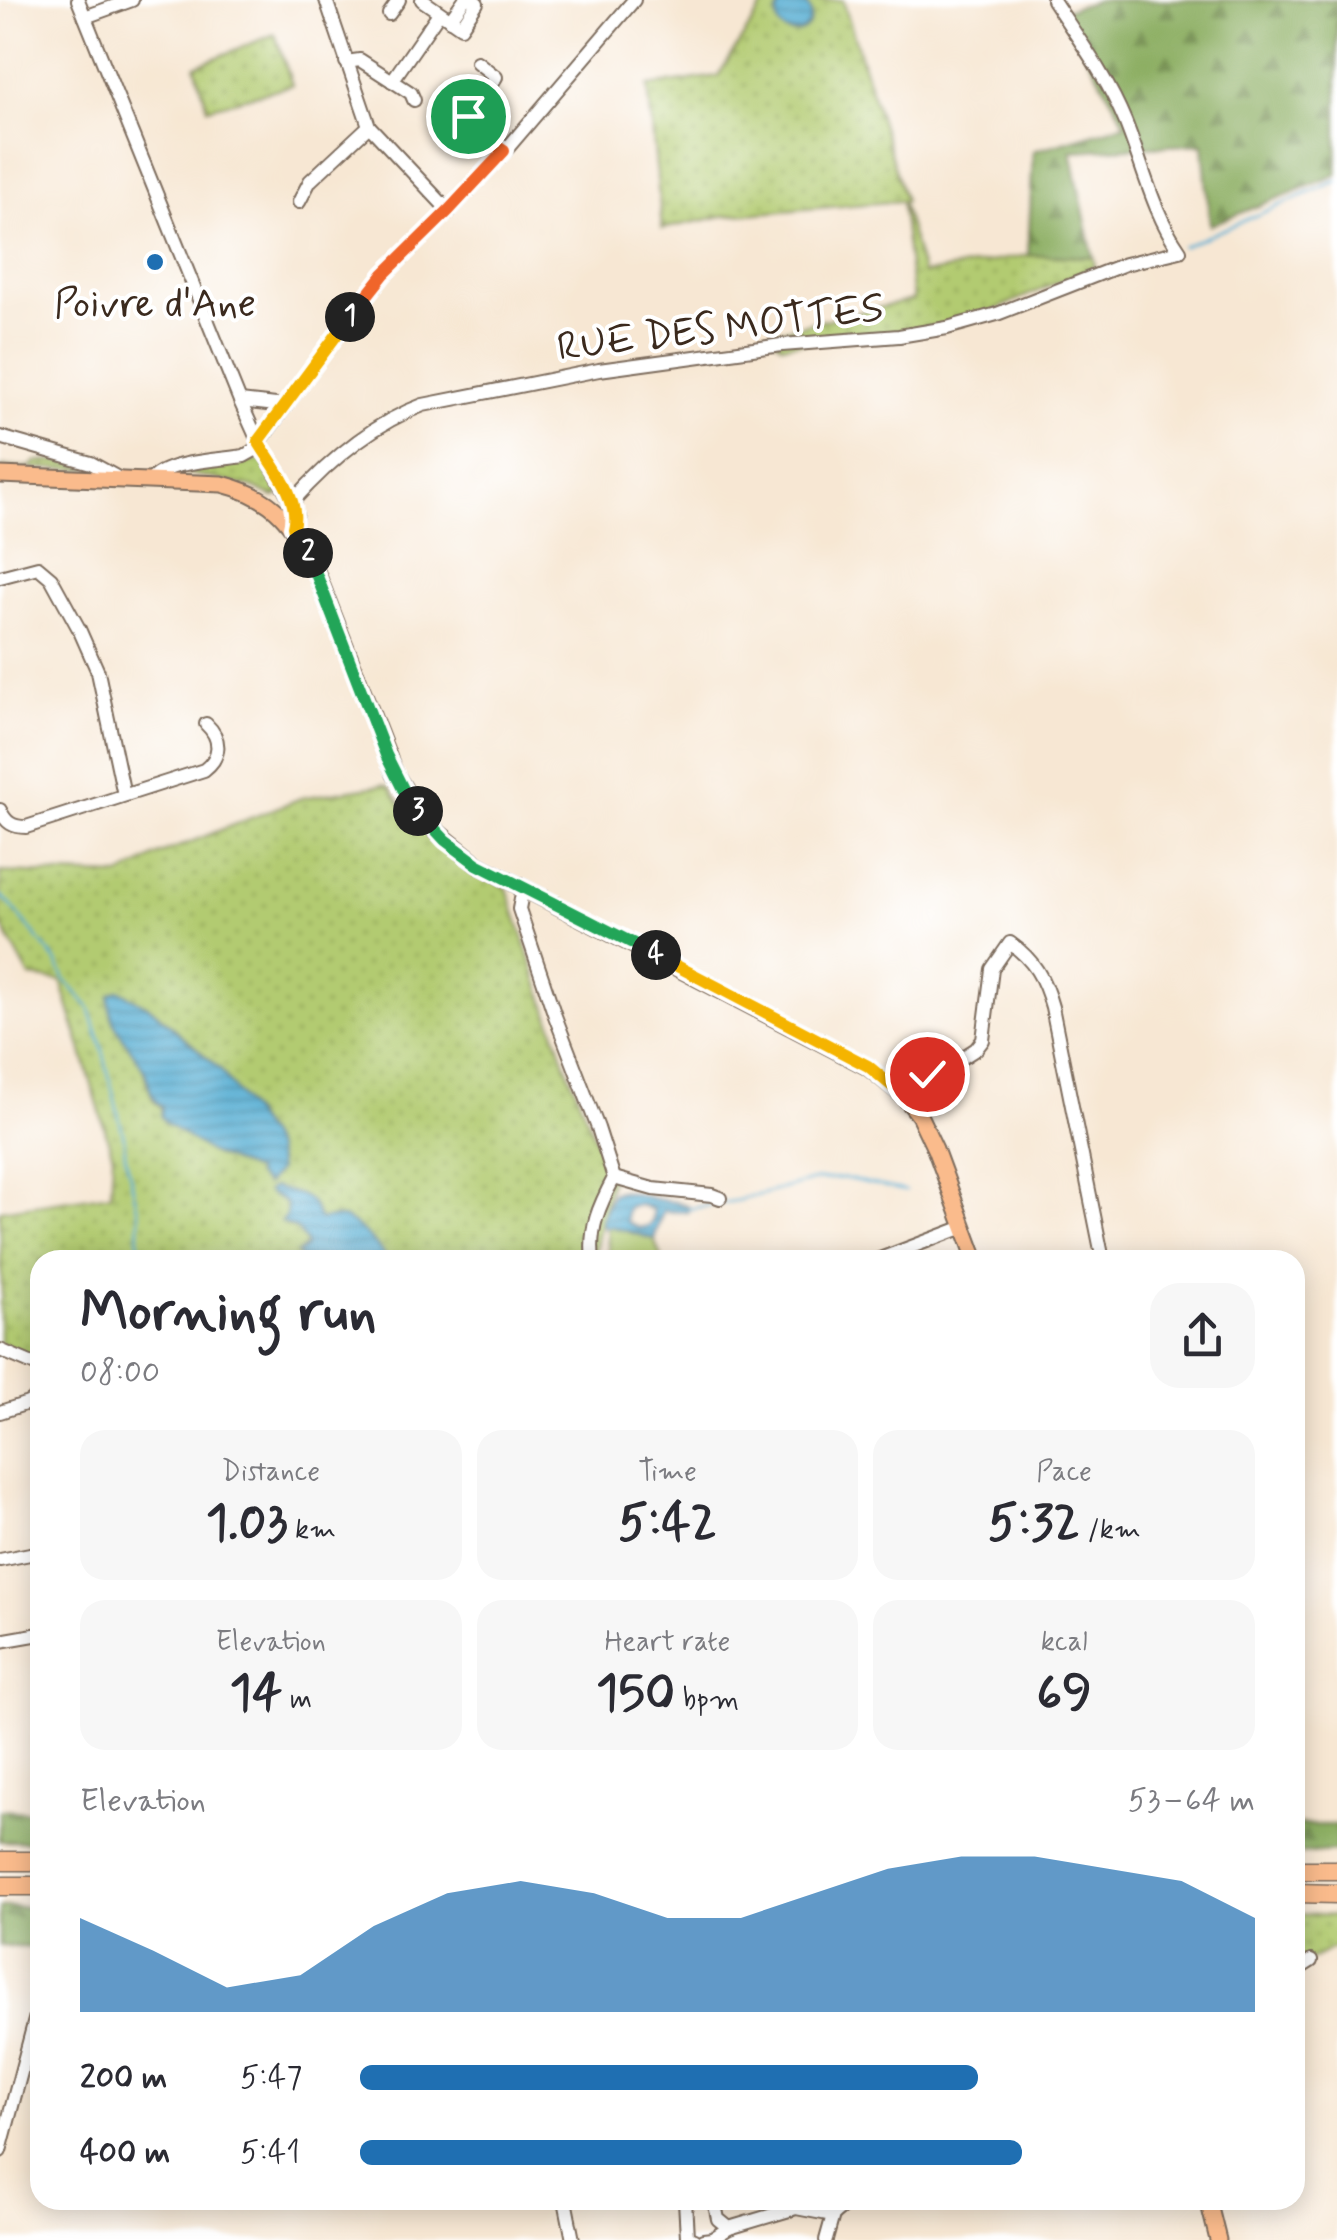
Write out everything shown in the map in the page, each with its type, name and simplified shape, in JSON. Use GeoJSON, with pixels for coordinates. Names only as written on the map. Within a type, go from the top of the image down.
{"type":"FeatureCollection","features":[{"type":"Feature","properties":{"kind":"highway"},"geometry":{"type":"LineString","coordinates":[[0,1861],[30,1861]]}},
{"type":"Feature","properties":{"kind":"highway"},"geometry":{"type":"LineString","coordinates":[[1305,1870],[1337,1870]]}},
{"type":"Feature","properties":{"kind":"highway"},"geometry":{"type":"LineString","coordinates":[[0,1886],[30,1886]]}},
{"type":"Feature","properties":{"kind":"highway"},"geometry":{"type":"LineString","coordinates":[[1305,1893],[1337,1894]]}},
{"type":"Feature","properties":{"kind":"main road"},"geometry":{"type":"LineString","coordinates":[[0,475],[222,484],[262,498],[293,527],[311,558],[386,755],[422,816],[477,864],[868,1066],[904,1096],[919,1115],[972,1250]]}},
{"type":"Feature","properties":{"kind":"main road"},"geometry":{"type":"LineString","coordinates":[[1210,2210],[1218,2240]]}},
{"type":"Feature","properties":{"kind":"street"},"geometry":{"type":"LineString","coordinates":[[78,0],[240,401],[292,502],[296,515],[293,527]]}},
{"type":"Feature","properties":{"kind":"street"},"geometry":{"type":"LineString","coordinates":[[84,17],[132,0]]}},
{"type":"Feature","properties":{"kind":"street"},"geometry":{"type":"LineString","coordinates":[[326,0],[370,126],[449,210]]}},
{"type":"Feature","properties":{"kind":"street"},"geometry":{"type":"LineString","coordinates":[[388,14],[399,0]]}},
{"type":"Feature","properties":{"kind":"street"},"geometry":{"type":"LineString","coordinates":[[422,0],[460,27],[477,4],[472,0]]}},
{"type":"Feature","properties":{"kind":"street"},"geometry":{"type":"LineString","coordinates":[[392,81],[445,16],[464,0]]}},
{"type":"Feature","properties":{"kind":"street"},"geometry":{"type":"LineString","coordinates":[[151,480],[177,466],[244,456],[253,451],[384,274],[504,151],[634,0]]}},
{"type":"Feature","properties":{"kind":"street","name":"RUE DES MOTTES"},"geometry":{"type":"LineString","coordinates":[[292,502],[337,456],[402,413],[423,405],[599,370],[946,328],[997,314],[1125,264],[1180,250],[1160,218],[1110,87],[1054,0]]}},
{"type":"Feature","properties":{"kind":"street"},"geometry":{"type":"LineString","coordinates":[[346,62],[360,60],[411,93],[414,100]]}},
{"type":"Feature","properties":{"kind":"street"},"geometry":{"type":"LineString","coordinates":[[477,62],[496,76],[467,122],[504,151]]}},
{"type":"Feature","properties":{"kind":"street"},"geometry":{"type":"LineString","coordinates":[[299,202],[310,182],[370,126]]}},
{"type":"Feature","properties":{"kind":"street"},"geometry":{"type":"LineString","coordinates":[[240,401],[285,406]]}},
{"type":"Feature","properties":{"kind":"street"},"geometry":{"type":"LineString","coordinates":[[0,437],[91,463],[120,479]]}},
{"type":"Feature","properties":{"kind":"street"},"geometry":{"type":"LineString","coordinates":[[0,578],[38,567],[51,578],[98,672],[124,795]]}},
{"type":"Feature","properties":{"kind":"street"},"geometry":{"type":"LineString","coordinates":[[0,810],[15,827],[26,827],[204,770],[214,762],[218,744],[206,724]]}},
{"type":"Feature","properties":{"kind":"street"},"geometry":{"type":"LineString","coordinates":[[523,888],[519,909],[614,1178],[594,1220],[593,1250]]}},
{"type":"Feature","properties":{"kind":"street"},"geometry":{"type":"LineString","coordinates":[[904,1096],[927,1074],[976,1049],[986,1030],[992,969],[1010,943],[1026,954],[1039,970],[1052,1007],[1100,1250]]}},
{"type":"Feature","properties":{"kind":"street"},"geometry":{"type":"LineString","coordinates":[[614,1178],[654,1189],[720,1198]]}},
{"type":"Feature","properties":{"kind":"street"},"geometry":{"type":"LineString","coordinates":[[904,1250],[964,1227]]}},
{"type":"Feature","properties":{"kind":"street"},"geometry":{"type":"LineString","coordinates":[[0,1350],[30,1364]]}},
{"type":"Feature","properties":{"kind":"street"},"geometry":{"type":"LineString","coordinates":[[0,1412],[30,1400]]}},
{"type":"Feature","properties":{"kind":"street"},"geometry":{"type":"LineString","coordinates":[[0,1560],[30,1554]]}},
{"type":"Feature","properties":{"kind":"street"},"geometry":{"type":"LineString","coordinates":[[0,1641],[30,1636]]}},
{"type":"Feature","properties":{"kind":"street"},"geometry":{"type":"LineString","coordinates":[[1305,1965],[1312,1961]]}},
{"type":"Feature","properties":{"kind":"street"},"geometry":{"type":"LineString","coordinates":[[0,2151],[30,2038]]}},
{"type":"Feature","properties":{"kind":"street"},"geometry":{"type":"LineString","coordinates":[[567,2210],[573,2240]]}},
{"type":"Feature","properties":{"kind":"street"},"geometry":{"type":"LineString","coordinates":[[686,2210],[687,2236],[694,2240]]}},
{"type":"Feature","properties":{"kind":"street"},"geometry":{"type":"LineString","coordinates":[[716,2210],[718,2219],[729,2228]]}},
{"type":"Feature","properties":{"kind":"street"},"geometry":{"type":"LineString","coordinates":[[703,2240],[789,2210]]}},
{"type":"Feature","properties":{"kind":"street"},"geometry":{"type":"LineString","coordinates":[[807,2210],[833,2215]]}},
{"type":"Feature","properties":{"kind":"street"},"geometry":{"type":"LineString","coordinates":[[826,2240],[833,2215],[839,2210]]}},
{"type":"Feature","properties":{"kind":"green space"},"geometry":{"type":"Polygon","coordinates":[[[767,0],[843,0],[905,201],[902,202],[923,274],[1028,255],[1093,257],[1095,266],[965,323],[782,345],[767,333],[913,300],[901,201],[723,216],[662,229],[648,86],[718,76],[767,0]]]}},
{"type":"Feature","properties":{"kind":"green space"},"geometry":{"type":"Polygon","coordinates":[[[1099,0],[1337,0],[1337,175],[1210,225],[1203,144],[1071,151],[1093,257],[1028,255],[1033,151],[1126,124],[1061,11],[1099,0]]]}},
{"type":"Feature","properties":{"kind":"green space"},"geometry":{"type":"Polygon","coordinates":[[[275,34],[292,85],[208,108],[195,66],[275,34]]]}},
{"type":"Feature","properties":{"kind":"green space"},"geometry":{"type":"Polygon","coordinates":[[[261,460],[281,491],[278,496],[186,473],[191,470],[261,460]]]}},
{"type":"Feature","properties":{"kind":"green space"},"geometry":{"type":"Polygon","coordinates":[[[37,461],[64,462],[88,470],[0,467],[30,467],[37,461]]]}},
{"type":"Feature","properties":{"kind":"green space"},"geometry":{"type":"Polygon","coordinates":[[[383,785],[390,787],[402,806],[442,848],[507,888],[565,1063],[611,1179],[595,1250],[379,1250],[340,1218],[320,1220],[282,1190],[287,1226],[297,1229],[306,1242],[300,1250],[30,1250],[30,1355],[0,1344],[0,1210],[111,1194],[113,1156],[61,981],[30,977],[0,922],[0,872],[120,876],[158,855],[301,798],[383,785]],[[140,1002],[143,1068],[153,1100],[210,1153],[255,1171],[278,1163],[267,1135],[220,1069],[140,1002]]]}},
{"type":"Feature","properties":{"kind":"green space"},"geometry":{"type":"Polygon","coordinates":[[[609,1226],[654,1239],[658,1250],[608,1250],[609,1226]]]}},
{"type":"Feature","properties":{"kind":"green space"},"geometry":{"type":"Polygon","coordinates":[[[0,1810],[30,1812],[30,1842],[0,1841],[0,1810]]]}},
{"type":"Feature","properties":{"kind":"green space"},"geometry":{"type":"Polygon","coordinates":[[[1305,1825],[1337,1825],[1337,1851],[1305,1853],[1305,1825]]]}},
{"type":"Feature","properties":{"kind":"green space"},"geometry":{"type":"Polygon","coordinates":[[[0,1907],[30,1907],[30,1948],[0,1946],[0,1907]]]}},
{"type":"Feature","properties":{"kind":"green space"},"geometry":{"type":"Polygon","coordinates":[[[1305,1914],[1337,1916],[1337,1946],[1305,1962],[1305,1914]]]}},
{"type":"Feature","properties":{"kind":"water"},"geometry":{"type":"Polygon","coordinates":[[[794,-1],[806,4],[811,16],[806,28],[794,33],[782,28],[777,16],[782,4],[794,-1]]]}},
{"type":"Feature","properties":{"kind":"water"},"geometry":{"type":"Polygon","coordinates":[[[119,990],[151,1008],[220,1069],[275,1150],[278,1170],[266,1185],[255,1171],[210,1153],[165,1122],[144,1070],[112,1016],[110,995],[119,990]]]}},
{"type":"Feature","properties":{"kind":"water"},"geometry":{"type":"Polygon","coordinates":[[[273,1187],[299,1195],[308,1200],[320,1220],[345,1219],[379,1250],[302,1250],[306,1242],[297,1229],[281,1222],[287,1205],[267,1191],[273,1187]]]}},
{"type":"Feature","properties":{"kind":"water"},"geometry":{"type":"Polygon","coordinates":[[[618,1191],[678,1202],[688,1206],[688,1212],[663,1211],[654,1239],[610,1226],[604,1228],[601,1220],[612,1194],[618,1191]],[[630,1206],[627,1222],[638,1228],[648,1226],[653,1210],[630,1206]]]}},
{"type":"Feature","properties":{"kind":"waterway"},"geometry":{"type":"LineString","coordinates":[[1182,247],[1337,181]]}},
{"type":"Feature","properties":{"kind":"waterway"},"geometry":{"type":"LineString","coordinates":[[0,895],[89,1007],[124,1138],[139,1215],[138,1250]]}},
{"type":"Feature","properties":{"kind":"waterway"},"geometry":{"type":"LineString","coordinates":[[688,1209],[815,1180],[843,1178],[906,1191]]}},
{"type":"Feature","properties":{"kind":"place","name":"Poivre d'Ane"},"geometry":{"type":"Point","coordinates":[155,262]}},
{"type":"Feature","properties":{"kind":"route"},"geometry":{"type":"LineString","coordinates":[[468,116],[470,128],[504,151],[384,274],[258,441],[292,502],[296,515],[293,527],[311,558],[395,774],[412,804],[434,830],[477,864],[868,1066],[904,1096],[927,1074]]}}]}
